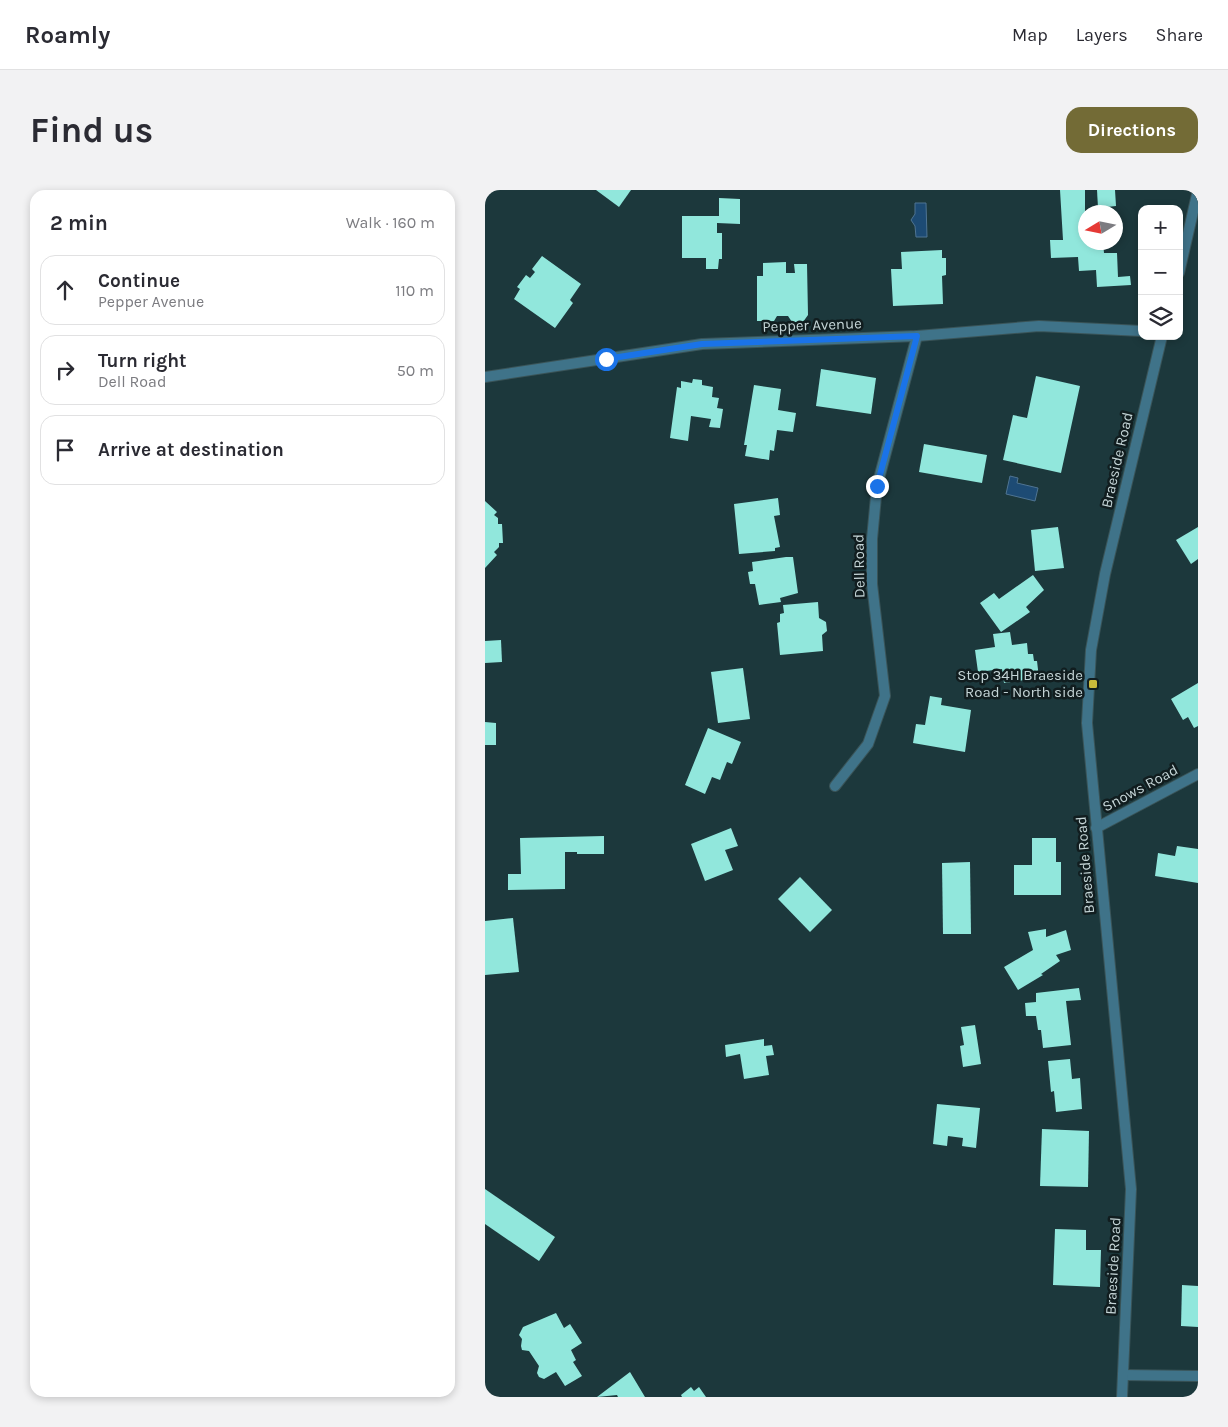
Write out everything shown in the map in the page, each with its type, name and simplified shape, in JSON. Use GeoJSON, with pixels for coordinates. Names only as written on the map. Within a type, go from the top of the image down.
{"type":"FeatureCollection","features":[{"type":"Feature","properties":{"kind":"street"},"geometry":{"type":"LineString","coordinates":[[1183,256],[1198,190]]}},
{"type":"Feature","properties":{"kind":"street","name":"Pepper Avenue"},"geometry":{"type":"LineString","coordinates":[[485,377],[702,344],[917,336],[1039,326],[1138,331]]}},
{"type":"Feature","properties":{"kind":"street","name":"Dell Road"},"geometry":{"type":"LineString","coordinates":[[835,786],[868,744],[885,696],[872,584],[872,539],[877,486],[917,336]]}},
{"type":"Feature","properties":{"kind":"street","name":"Braeside Road"},"geometry":{"type":"LineString","coordinates":[[1122,1397],[1131,1190],[1087,723],[1091,650],[1105,574],[1162,340]]}},
{"type":"Feature","properties":{"kind":"street","name":"Snows Road"},"geometry":{"type":"LineString","coordinates":[[1096,828],[1198,774]]}},
{"type":"Feature","properties":{"kind":"street"},"geometry":{"type":"LineString","coordinates":[[1123,1375],[1198,1376]]}},
{"type":"Feature","properties":{"kind":"water"},"geometry":{"type":"Polygon","coordinates":[[[915,203],[926,203],[927,237],[916,237],[915,226],[911,220],[915,214],[915,203]]]}},
{"type":"Feature","properties":{"kind":"water"},"geometry":{"type":"Polygon","coordinates":[[[1010,476],[1018,478],[1017,483],[1038,488],[1035,501],[1006,494],[1010,476]]]}},
{"type":"Feature","properties":{"kind":"building"},"geometry":{"type":"Polygon","coordinates":[[[596,190],[631,190],[619,207],[596,190]]]}},
{"type":"Feature","properties":{"kind":"building"},"geometry":{"type":"Polygon","coordinates":[[[1060,190],[1085,190],[1085,205],[1078,205],[1078,250],[1104,250],[1104,253],[1117,253],[1118,277],[1130,276],[1131,285],[1097,287],[1096,270],[1079,271],[1078,257],[1051,258],[1050,240],[1063,240],[1060,190]]]}},
{"type":"Feature","properties":{"kind":"building"},"geometry":{"type":"Polygon","coordinates":[[[1097,190],[1115,190],[1116,205],[1098,205],[1097,190]]]}},
{"type":"Feature","properties":{"kind":"building"},"geometry":{"type":"Polygon","coordinates":[[[719,198],[740,199],[740,224],[717,223],[717,233],[722,233],[722,259],[719,259],[718,269],[706,269],[706,258],[682,258],[682,216],[719,216],[719,198]]]}},
{"type":"Feature","properties":{"kind":"building"},"geometry":{"type":"Polygon","coordinates":[[[942,250],[942,258],[946,258],[946,275],[942,276],[943,304],[893,306],[891,269],[902,269],[901,252],[942,250]]]}},
{"type":"Feature","properties":{"kind":"building"},"geometry":{"type":"Polygon","coordinates":[[[542,256],[581,284],[570,300],[573,303],[555,328],[514,299],[520,289],[517,287],[526,275],[530,278],[535,272],[532,269],[542,256]]]}},
{"type":"Feature","properties":{"kind":"building"},"geometry":{"type":"Polygon","coordinates":[[[786,262],[786,273],[795,273],[794,264],[807,264],[808,315],[803,322],[792,322],[788,316],[777,316],[774,321],[757,321],[757,276],[763,276],[763,263],[786,262]]]}},
{"type":"Feature","properties":{"kind":"building"},"geometry":{"type":"Polygon","coordinates":[[[821,369],[876,378],[871,414],[816,406],[821,369]]]}},
{"type":"Feature","properties":{"kind":"building"},"geometry":{"type":"Polygon","coordinates":[[[1036,376],[1080,386],[1061,473],[1003,460],[1013,415],[1027,418],[1036,376]]]}},
{"type":"Feature","properties":{"kind":"building"},"geometry":{"type":"Polygon","coordinates":[[[693,379],[702,380],[702,385],[713,387],[712,397],[719,398],[717,408],[723,409],[720,428],[709,427],[711,419],[691,416],[688,441],[670,438],[677,387],[681,388],[681,381],[692,383],[693,379]]]}},
{"type":"Feature","properties":{"kind":"building"},"geometry":{"type":"Polygon","coordinates":[[[754,385],[781,389],[778,410],[796,413],[793,432],[777,430],[774,451],[770,450],[769,460],[745,456],[747,445],[744,445],[754,385]]]}},
{"type":"Feature","properties":{"kind":"building"},"geometry":{"type":"Polygon","coordinates":[[[924,444],[987,455],[982,483],[919,472],[924,444]]]}},
{"type":"Feature","properties":{"kind":"building"},"geometry":{"type":"Polygon","coordinates":[[[778,498],[780,515],[774,516],[780,547],[775,548],[775,551],[739,554],[734,504],[778,498]]]}},
{"type":"Feature","properties":{"kind":"building"},"geometry":{"type":"Polygon","coordinates":[[[485,501],[497,512],[494,515],[498,518],[498,524],[502,524],[503,543],[499,543],[499,547],[494,552],[497,555],[485,568],[485,501]]]}},
{"type":"Feature","properties":{"kind":"building"},"geometry":{"type":"Polygon","coordinates":[[[1058,527],[1064,568],[1035,571],[1031,530],[1058,527]]]}},
{"type":"Feature","properties":{"kind":"building"},"geometry":{"type":"Polygon","coordinates":[[[1198,527],[1198,559],[1191,564],[1176,540],[1198,527]]]}},
{"type":"Feature","properties":{"kind":"building"},"geometry":{"type":"Polygon","coordinates":[[[793,557],[798,593],[780,598],[781,602],[759,605],[755,584],[750,584],[748,572],[753,571],[752,562],[793,557]]]}},
{"type":"Feature","properties":{"kind":"building"},"geometry":{"type":"Polygon","coordinates":[[[1033,575],[1044,590],[1026,607],[1030,612],[1001,632],[980,603],[994,593],[999,599],[1033,575]]]}},
{"type":"Feature","properties":{"kind":"building"},"geometry":{"type":"Polygon","coordinates":[[[818,602],[819,618],[826,622],[827,631],[822,635],[823,651],[780,655],[777,623],[780,622],[780,614],[784,613],[783,605],[818,602]]]}},
{"type":"Feature","properties":{"kind":"building"},"geometry":{"type":"Polygon","coordinates":[[[1010,632],[1012,645],[1027,643],[1028,654],[1033,654],[1034,661],[1037,661],[1039,678],[1004,683],[1002,669],[978,672],[975,650],[995,647],[993,634],[1010,632]]]}},
{"type":"Feature","properties":{"kind":"building"},"geometry":{"type":"Polygon","coordinates":[[[501,640],[502,662],[485,663],[485,641],[501,640]]]}},
{"type":"Feature","properties":{"kind":"building"},"geometry":{"type":"Polygon","coordinates":[[[743,668],[750,719],[718,723],[711,672],[743,668]]]}},
{"type":"Feature","properties":{"kind":"building"},"geometry":{"type":"Polygon","coordinates":[[[1198,683],[1198,726],[1194,728],[1188,717],[1183,720],[1171,699],[1198,683]]]}},
{"type":"Feature","properties":{"kind":"building"},"geometry":{"type":"Polygon","coordinates":[[[930,696],[942,698],[941,705],[971,710],[965,752],[913,743],[916,724],[925,725],[930,696]]]}},
{"type":"Feature","properties":{"kind":"building"},"geometry":{"type":"Polygon","coordinates":[[[485,722],[496,723],[496,745],[485,745],[485,722]]]}},
{"type":"Feature","properties":{"kind":"building"},"geometry":{"type":"Polygon","coordinates":[[[708,728],[741,742],[732,764],[727,762],[720,780],[712,777],[705,794],[685,785],[708,728]]]}},
{"type":"Feature","properties":{"kind":"building"},"geometry":{"type":"Polygon","coordinates":[[[731,828],[738,846],[725,850],[733,870],[705,881],[691,844],[731,828]]]}},
{"type":"Feature","properties":{"kind":"building"},"geometry":{"type":"Polygon","coordinates":[[[604,836],[604,854],[565,852],[565,889],[508,890],[508,874],[521,874],[520,838],[604,836]]]}},
{"type":"Feature","properties":{"kind":"building"},"geometry":{"type":"Polygon","coordinates":[[[1032,838],[1056,838],[1056,862],[1061,862],[1061,895],[1014,895],[1014,865],[1032,865],[1032,838]]]}},
{"type":"Feature","properties":{"kind":"building"},"geometry":{"type":"Polygon","coordinates":[[[1177,846],[1198,849],[1198,883],[1155,876],[1158,853],[1175,856],[1177,846]]]}},
{"type":"Feature","properties":{"kind":"building"},"geometry":{"type":"Polygon","coordinates":[[[970,862],[971,934],[943,934],[942,863],[970,862]]]}},
{"type":"Feature","properties":{"kind":"building"},"geometry":{"type":"Polygon","coordinates":[[[800,877],[832,910],[810,932],[778,899],[800,877]]]}},
{"type":"Feature","properties":{"kind":"building"},"geometry":{"type":"Polygon","coordinates":[[[513,918],[519,972],[485,975],[485,921],[513,918]]]}},
{"type":"Feature","properties":{"kind":"building"},"geometry":{"type":"Polygon","coordinates":[[[1046,929],[1046,937],[1066,930],[1071,950],[1056,955],[1060,961],[1041,974],[1043,975],[1018,990],[1004,967],[1033,950],[1028,932],[1046,929]]]}},
{"type":"Feature","properties":{"kind":"building"},"geometry":{"type":"Polygon","coordinates":[[[1079,988],[1081,1000],[1066,1001],[1071,1045],[1043,1048],[1041,1030],[1038,1030],[1036,1016],[1026,1016],[1025,1003],[1036,1002],[1036,993],[1079,988]]]}},
{"type":"Feature","properties":{"kind":"building"},"geometry":{"type":"Polygon","coordinates":[[[975,1025],[981,1064],[963,1067],[960,1046],[964,1045],[961,1027],[975,1025]]]}},
{"type":"Feature","properties":{"kind":"building"},"geometry":{"type":"Polygon","coordinates":[[[764,1039],[764,1046],[772,1045],[774,1055],[766,1056],[769,1075],[744,1079],[740,1054],[726,1057],[725,1045],[764,1039]]]}},
{"type":"Feature","properties":{"kind":"building"},"geometry":{"type":"Polygon","coordinates":[[[1070,1059],[1072,1079],[1080,1078],[1082,1109],[1056,1112],[1054,1091],[1051,1092],[1048,1061],[1070,1059]]]}},
{"type":"Feature","properties":{"kind":"building"},"geometry":{"type":"Polygon","coordinates":[[[937,1104],[980,1108],[976,1148],[962,1146],[963,1138],[948,1136],[947,1146],[933,1144],[937,1104]]]}},
{"type":"Feature","properties":{"kind":"building"},"geometry":{"type":"Polygon","coordinates":[[[1042,1129],[1089,1131],[1088,1187],[1040,1186],[1042,1129]]]}},
{"type":"Feature","properties":{"kind":"building"},"geometry":{"type":"Polygon","coordinates":[[[485,1189],[555,1237],[539,1261],[485,1224],[485,1189]]]}},
{"type":"Feature","properties":{"kind":"building"},"geometry":{"type":"Polygon","coordinates":[[[1055,1229],[1086,1230],[1086,1250],[1101,1250],[1100,1287],[1053,1285],[1055,1229]]]}},
{"type":"Feature","properties":{"kind":"building"},"geometry":{"type":"Polygon","coordinates":[[[1182,1285],[1198,1286],[1198,1327],[1181,1326],[1182,1285]]]}},
{"type":"Feature","properties":{"kind":"building"},"geometry":{"type":"Polygon","coordinates":[[[556,1313],[564,1328],[570,1324],[582,1343],[571,1350],[576,1360],[573,1362],[582,1376],[565,1386],[556,1372],[544,1379],[539,1377],[537,1373],[539,1366],[529,1351],[522,1350],[522,1339],[519,1335],[523,1327],[556,1313]]]}},
{"type":"Feature","properties":{"kind":"building"},"geometry":{"type":"Polygon","coordinates":[[[630,1372],[645,1397],[618,1397],[617,1395],[597,1397],[630,1372]]]}},
{"type":"Feature","properties":{"kind":"building"},"geometry":{"type":"Polygon","coordinates":[[[691,1387],[694,1391],[699,1387],[706,1397],[682,1397],[681,1395],[691,1387]]]}},
{"type":"Feature","properties":{"kind":"place","name":"Stop 34H Braeside Road - North side"},"geometry":{"type":"Point","coordinates":[1093,684]}},
{"type":"Feature","properties":{"kind":"route"},"geometry":{"type":"LineString","coordinates":[[606,359],[702,344],[917,336],[877,486]]}}]}
